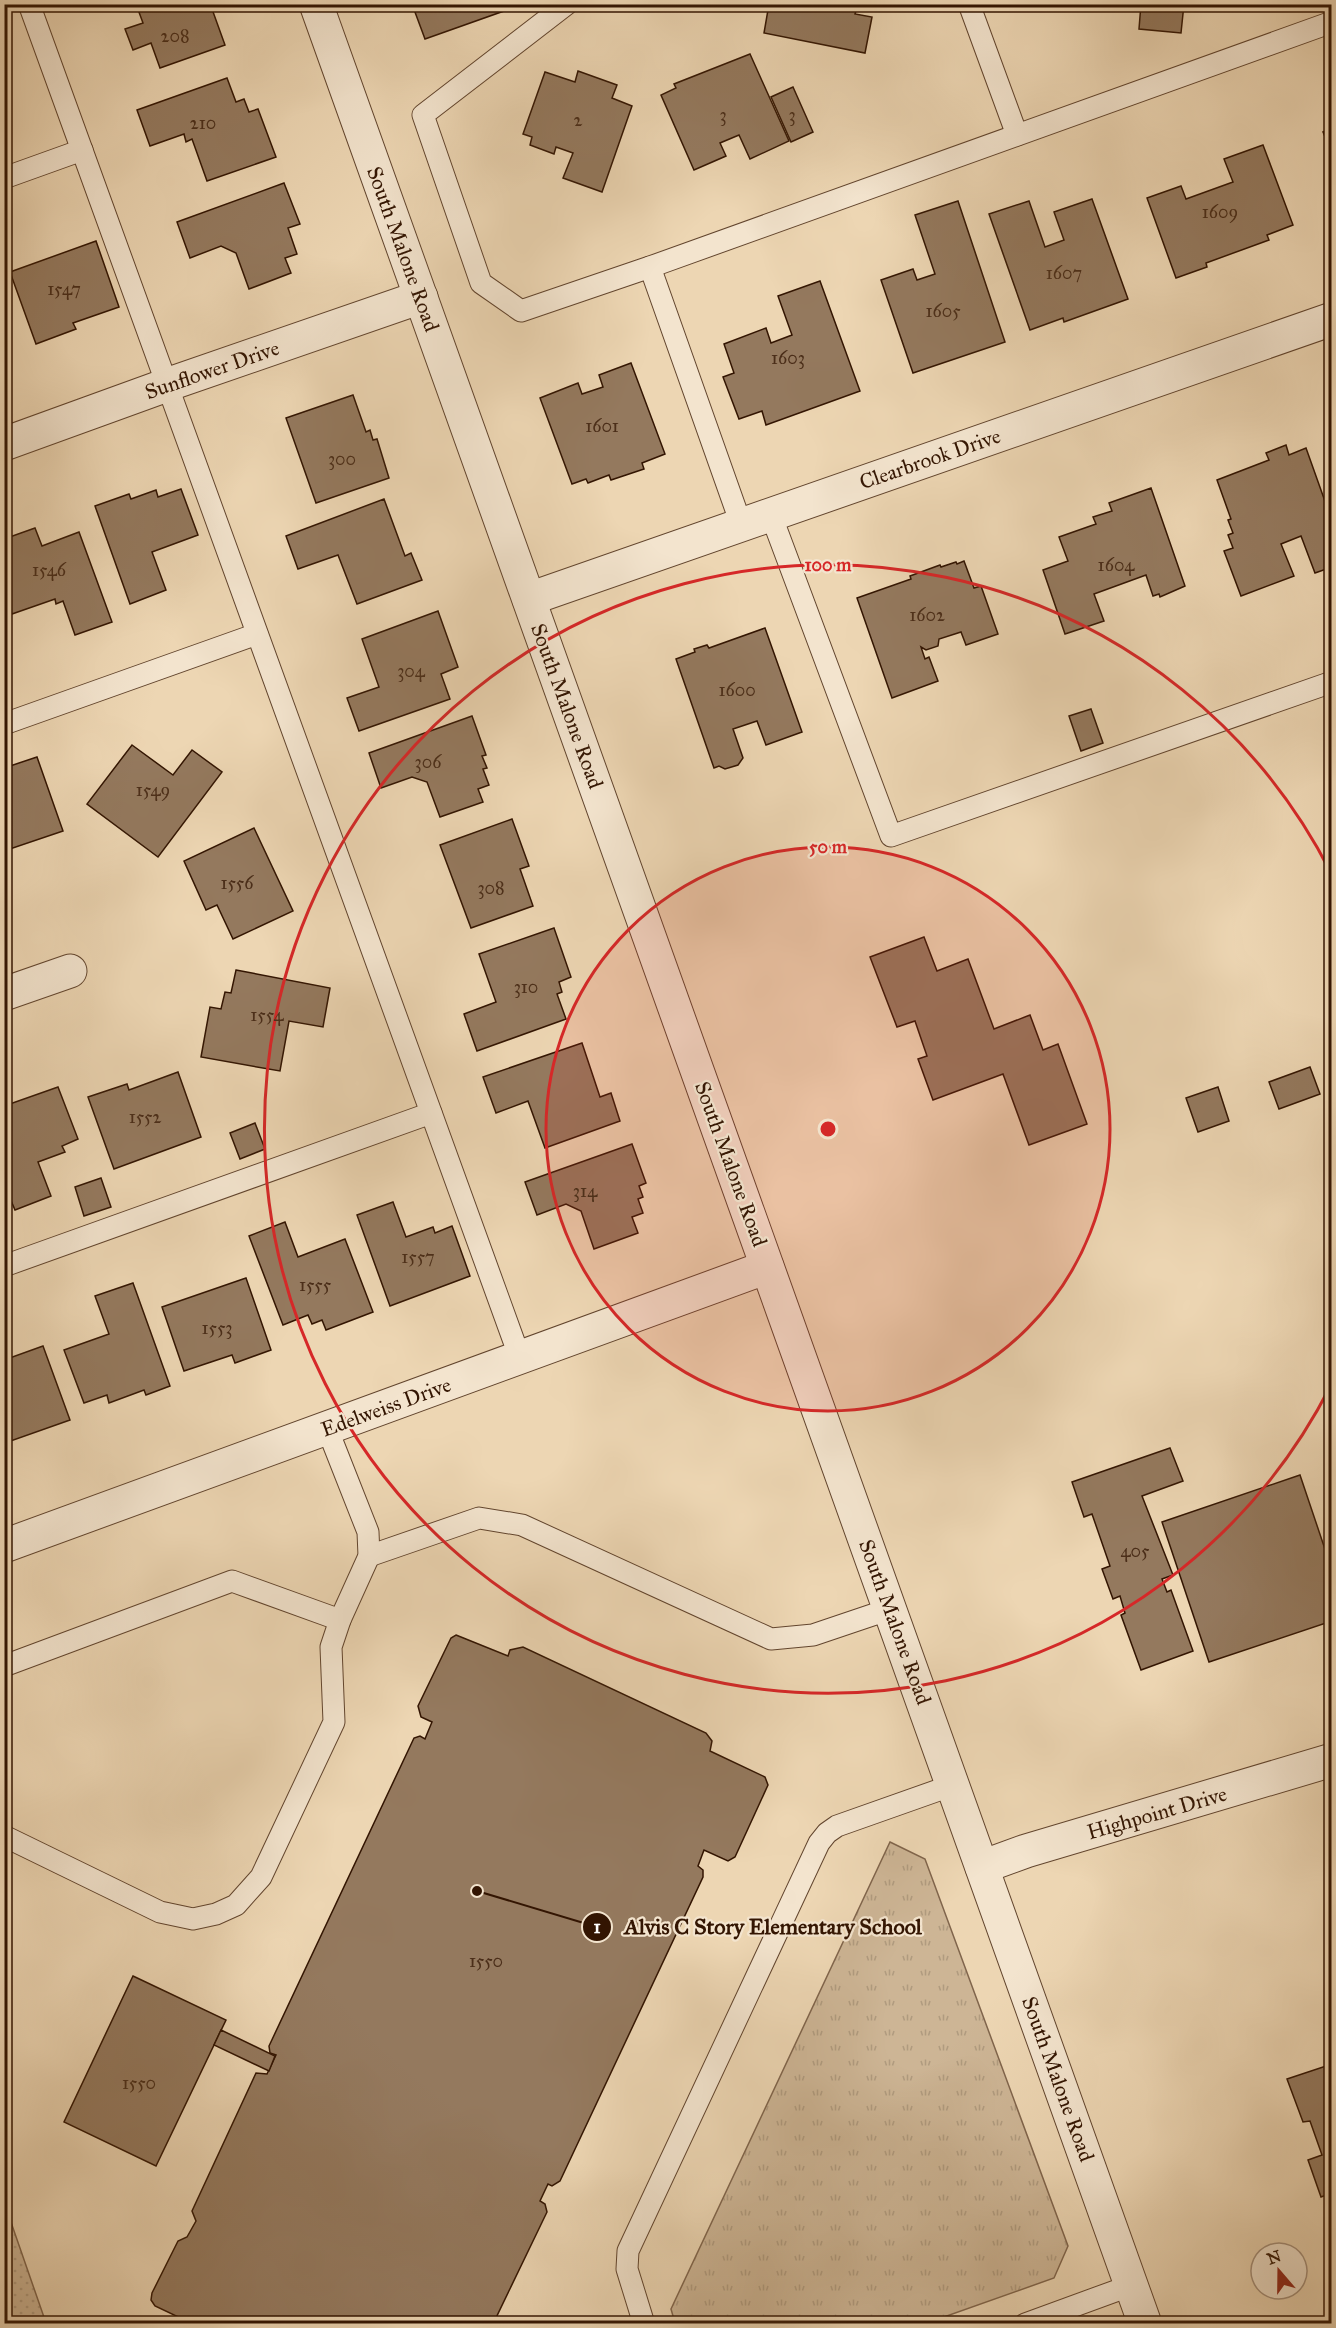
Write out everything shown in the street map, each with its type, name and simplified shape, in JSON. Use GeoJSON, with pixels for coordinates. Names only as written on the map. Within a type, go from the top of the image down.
{"type":"FeatureCollection","features":[{"type":"Feature","properties":{"kind":"street","name":"South Malone Road"},"geometry":{"type":"LineString","coordinates":[[316,4],[1145,2324]]}},
{"type":"Feature","properties":{"kind":"street","name":"Sunflower Drive"},"geometry":{"type":"LineString","coordinates":[[4,444],[421,297]]}},
{"type":"Feature","properties":{"kind":"street","name":"Clearbrook Drive"},"geometry":{"type":"LineString","coordinates":[[529,599],[1332,319]]}},
{"type":"Feature","properties":{"kind":"street"},"geometry":{"type":"LineString","coordinates":[[4,994],[70,971]]}},
{"type":"Feature","properties":{"kind":"street","name":"Edelweiss Drive"},"geometry":{"type":"LineString","coordinates":[[4,1546],[767,1267]]}},
{"type":"Feature","properties":{"kind":"street","name":"Highpoint Drive"},"geometry":{"type":"LineString","coordinates":[[982,1867],[1026,1851],[1332,1760]]}},
{"type":"Feature","properties":{"kind":"lane"},"geometry":{"type":"LineString","coordinates":[[29,4],[520,1358]]}},
{"type":"Feature","properties":{"kind":"lane"},"geometry":{"type":"LineString","coordinates":[[567,4],[423,115],[481,283],[521,311],[650,267],[1332,22]]}},
{"type":"Feature","properties":{"kind":"lane"},"geometry":{"type":"LineString","coordinates":[[969,4],[1017,135]]}},
{"type":"Feature","properties":{"kind":"lane"},"geometry":{"type":"LineString","coordinates":[[4,178],[82,150]]}},
{"type":"Feature","properties":{"kind":"lane"},"geometry":{"type":"LineString","coordinates":[[650,267],[891,836],[1332,681]]}},
{"type":"Feature","properties":{"kind":"lane"},"geometry":{"type":"LineString","coordinates":[[4,724],[257,634]]}},
{"type":"Feature","properties":{"kind":"lane"},"geometry":{"type":"LineString","coordinates":[[4,1266],[431,1113]]}},
{"type":"Feature","properties":{"kind":"lane"},"geometry":{"type":"LineString","coordinates":[[4,1836],[160,1912],[193,1919],[216,1914],[236,1905],[261,1877],[334,1722],[331,1647],[340,1620],[369,1556],[368,1532],[327,1428]]}},
{"type":"Feature","properties":{"kind":"lane"},"geometry":{"type":"LineString","coordinates":[[369,1556],[479,1518],[522,1525],[771,1639],[813,1635],[890,1609]]}},
{"type":"Feature","properties":{"kind":"lane"},"geometry":{"type":"LineString","coordinates":[[4,1665],[231,1581],[340,1620]]}},
{"type":"Feature","properties":{"kind":"lane"},"geometry":{"type":"LineString","coordinates":[[644,2324],[627,2269],[628,2252],[819,1843],[837,1827],[953,1785]]}},
{"type":"Feature","properties":{"kind":"lane"},"geometry":{"type":"LineString","coordinates":[[1025,2324],[1132,2284]]}},
{"type":"Feature","properties":{"kind":"path"},"geometry":{"type":"LineString","coordinates":[[4,2312],[6,2324]]}},
{"type":"Feature","properties":{"kind":"green space"},"geometry":{"type":"Polygon","coordinates":[[[890,1842],[925,1859],[1068,2246],[1054,2278],[927,2323],[675,2323],[671,2309],[890,1842]]]}},
{"type":"Feature","properties":{"kind":"green space"},"geometry":{"type":"Polygon","coordinates":[[[5,2205],[46,2323],[5,2323],[5,2205]]]}},
{"type":"Feature","properties":{"kind":"building"},"geometry":{"type":"Polygon","coordinates":[[[136,4],[217,4],[218,7],[212,9],[225,45],[160,68],[151,43],[133,50],[125,29],[143,23],[136,4]]]}},
{"type":"Feature","properties":{"kind":"building"},"geometry":{"type":"Polygon","coordinates":[[[412,4],[518,4],[518,6],[425,39],[412,4]]]}},
{"type":"Feature","properties":{"kind":"building"},"geometry":{"type":"Polygon","coordinates":[[[769,4],[844,4],[857,8],[855,14],[872,17],[865,53],[764,33],[769,4]]]}},
{"type":"Feature","properties":{"kind":"building"},"geometry":{"type":"Polygon","coordinates":[[[1141,4],[1184,4],[1181,33],[1139,29],[1141,4]]]}},
{"type":"Feature","properties":{"kind":"building"},"geometry":{"type":"Polygon","coordinates":[[[750,54],[789,141],[750,159],[739,135],[720,143],[726,156],[694,170],[661,95],[676,88],[674,84],[750,54]]]}},
{"type":"Feature","properties":{"kind":"building"},"geometry":{"type":"Polygon","coordinates":[[[578,71],[617,85],[612,98],[632,106],[602,192],[563,178],[573,153],[556,147],[554,154],[530,145],[532,137],[523,134],[545,72],[575,82],[578,71]]]}},
{"type":"Feature","properties":{"kind":"building"},"geometry":{"type":"Polygon","coordinates":[[[227,78],[236,102],[244,99],[249,112],[258,109],[276,157],[207,181],[192,139],[186,142],[184,134],[150,146],[137,110],[227,78]]]}},
{"type":"Feature","properties":{"kind":"building"},"geometry":{"type":"Polygon","coordinates":[[[793,87],[813,132],[791,142],[771,97],[793,87]]]}},
{"type":"Feature","properties":{"kind":"building"},"geometry":{"type":"Polygon","coordinates":[[[1332,128],[1332,154],[1323,132],[1332,128]]]}},
{"type":"Feature","properties":{"kind":"building"},"geometry":{"type":"Polygon","coordinates":[[[1263,145],[1293,225],[1267,235],[1269,240],[1206,263],[1207,267],[1176,278],[1147,198],[1181,186],[1186,199],[1233,182],[1224,159],[1263,145]]]}},
{"type":"Feature","properties":{"kind":"building"},"geometry":{"type":"Polygon","coordinates":[[[284,183],[300,224],[288,228],[297,254],[285,258],[291,273],[249,289],[236,253],[221,246],[190,258],[177,222],[284,183]]]}},
{"type":"Feature","properties":{"kind":"building"},"geometry":{"type":"Polygon","coordinates":[[[1092,199],[1128,299],[1064,322],[1063,318],[1030,330],[989,214],[1029,201],[1045,247],[1064,240],[1054,212],[1092,199]]]}},
{"type":"Feature","properties":{"kind":"building"},"geometry":{"type":"Polygon","coordinates":[[[958,201],[1005,342],[913,373],[881,280],[913,269],[917,280],[935,274],[915,215],[958,201]]]}},
{"type":"Feature","properties":{"kind":"building"},"geometry":{"type":"Polygon","coordinates":[[[96,241],[119,307],[73,323],[76,329],[36,344],[10,272],[96,241]]]}},
{"type":"Feature","properties":{"kind":"building"},"geometry":{"type":"Polygon","coordinates":[[[820,281],[860,391],[766,425],[762,411],[739,419],[723,377],[734,373],[724,344],[766,328],[771,343],[792,335],[778,296],[820,281]]]}},
{"type":"Feature","properties":{"kind":"building"},"geometry":{"type":"Polygon","coordinates":[[[631,363],[665,454],[642,463],[644,469],[611,480],[609,475],[588,483],[586,479],[572,484],[540,398],[578,383],[582,394],[603,387],[599,375],[631,363]]]}},
{"type":"Feature","properties":{"kind":"building"},"geometry":{"type":"Polygon","coordinates":[[[353,395],[366,432],[370,430],[373,440],[377,439],[389,478],[316,503],[286,418],[353,395]]]}},
{"type":"Feature","properties":{"kind":"building"},"geometry":{"type":"Polygon","coordinates":[[[1286,445],[1289,455],[1306,448],[1332,521],[1332,567],[1315,573],[1301,536],[1281,544],[1294,576],[1241,596],[1224,551],[1233,548],[1228,535],[1233,533],[1228,520],[1231,519],[1217,480],[1269,460],[1266,453],[1286,445]]]}},
{"type":"Feature","properties":{"kind":"building"},"geometry":{"type":"Polygon","coordinates":[[[1151,488],[1185,586],[1160,597],[1159,594],[1153,596],[1146,575],[1094,594],[1104,621],[1065,634],[1043,570],[1068,561],[1059,537],[1096,524],[1093,517],[1112,511],[1109,503],[1151,488]]]}},
{"type":"Feature","properties":{"kind":"building"},"geometry":{"type":"Polygon","coordinates":[[[181,489],[198,535],[152,552],[166,590],[130,604],[95,506],[129,494],[131,499],[156,490],[158,497],[181,489]]]}},
{"type":"Feature","properties":{"kind":"building"},"geometry":{"type":"Polygon","coordinates":[[[384,499],[405,556],[411,553],[422,580],[357,604],[338,555],[298,569],[286,536],[384,499]]]}},
{"type":"Feature","properties":{"kind":"building"},"geometry":{"type":"Polygon","coordinates":[[[35,528],[42,546],[79,532],[112,622],[75,635],[63,601],[56,604],[55,599],[12,614],[4,594],[4,539],[35,528]]]}},
{"type":"Feature","properties":{"kind":"building"},"geometry":{"type":"Polygon","coordinates":[[[964,561],[974,588],[981,586],[998,634],[966,645],[961,632],[939,639],[938,646],[926,650],[921,647],[925,659],[929,657],[938,681],[892,698],[857,598],[911,579],[910,576],[940,565],[941,567],[964,561]]]}},
{"type":"Feature","properties":{"kind":"building"},"geometry":{"type":"Polygon","coordinates":[[[438,611],[458,667],[441,674],[450,699],[359,731],[347,698],[379,687],[362,639],[438,611]]]}},
{"type":"Feature","properties":{"kind":"building"},"geometry":{"type":"Polygon","coordinates":[[[765,628],[802,732],[766,745],[757,721],[733,729],[743,758],[738,765],[725,769],[719,766],[714,768],[676,659],[695,652],[694,649],[707,645],[709,648],[765,628]]]}},
{"type":"Feature","properties":{"kind":"building"},"geometry":{"type":"Polygon","coordinates":[[[1091,709],[1103,743],[1081,751],[1069,716],[1091,709]]]}},
{"type":"Feature","properties":{"kind":"building"},"geometry":{"type":"Polygon","coordinates":[[[472,716],[486,755],[482,756],[487,768],[483,769],[489,785],[478,789],[483,802],[440,817],[427,782],[412,777],[381,788],[369,753],[472,716]]]}},
{"type":"Feature","properties":{"kind":"building"},"geometry":{"type":"Polygon","coordinates":[[[132,745],[173,775],[192,750],[222,772],[158,857],[87,804],[132,745]]]}},
{"type":"Feature","properties":{"kind":"building"},"geometry":{"type":"Polygon","coordinates":[[[37,757],[63,831],[4,851],[4,768],[37,757]]]}},
{"type":"Feature","properties":{"kind":"building"},"geometry":{"type":"Polygon","coordinates":[[[512,819],[529,866],[520,869],[533,906],[471,928],[440,845],[512,819]]]}},
{"type":"Feature","properties":{"kind":"building"},"geometry":{"type":"Polygon","coordinates":[[[254,828],[293,911],[233,939],[217,905],[206,910],[184,861],[254,828]]]}},
{"type":"Feature","properties":{"kind":"building"},"geometry":{"type":"Polygon","coordinates":[[[554,928],[571,977],[559,982],[562,992],[557,994],[566,1019],[477,1051],[464,1014],[496,1002],[479,954],[554,928]]]}},
{"type":"Feature","properties":{"kind":"building"},"geometry":{"type":"Polygon","coordinates":[[[924,937],[937,971],[968,959],[994,1029],[1030,1015],[1043,1050],[1058,1044],[1087,1124],[1029,1145],[1003,1074],[933,1100],[918,1059],[927,1056],[915,1021],[897,1027],[870,957],[924,937]]]}},
{"type":"Feature","properties":{"kind":"building"},"geometry":{"type":"Polygon","coordinates":[[[236,970],[330,988],[323,1027],[289,1021],[280,1071],[201,1057],[210,1007],[221,1009],[225,992],[231,993],[236,970]]]}},
{"type":"Feature","properties":{"kind":"building"},"geometry":{"type":"Polygon","coordinates":[[[582,1043],[600,1097],[611,1093],[620,1121],[545,1148],[528,1101],[496,1113],[483,1077],[582,1043]]]}},
{"type":"Feature","properties":{"kind":"building"},"geometry":{"type":"Polygon","coordinates":[[[1310,1067],[1320,1094],[1279,1109],[1269,1082],[1310,1067]]]}},
{"type":"Feature","properties":{"kind":"building"},"geometry":{"type":"Polygon","coordinates":[[[178,1072],[201,1137],[114,1169],[88,1097],[127,1084],[129,1090],[178,1072]]]}},
{"type":"Feature","properties":{"kind":"building"},"geometry":{"type":"Polygon","coordinates":[[[58,1087],[78,1139],[62,1146],[65,1152],[38,1162],[51,1196],[15,1210],[4,1184],[4,1106],[58,1087]]]}},
{"type":"Feature","properties":{"kind":"building"},"geometry":{"type":"Polygon","coordinates":[[[1218,1087],[1229,1121],[1198,1132],[1186,1098],[1218,1087]]]}},
{"type":"Feature","properties":{"kind":"building"},"geometry":{"type":"Polygon","coordinates":[[[255,1123],[265,1149],[240,1159],[230,1133],[255,1123]]]}},
{"type":"Feature","properties":{"kind":"building"},"geometry":{"type":"Polygon","coordinates":[[[632,1144],[646,1183],[639,1186],[643,1197],[638,1199],[643,1213],[632,1217],[638,1233],[594,1249],[581,1211],[566,1204],[537,1215],[525,1182],[632,1144]]]}},
{"type":"Feature","properties":{"kind":"building"},"geometry":{"type":"Polygon","coordinates":[[[101,1178],[111,1207],[84,1216],[75,1187],[101,1178]]]}},
{"type":"Feature","properties":{"kind":"building"},"geometry":{"type":"Polygon","coordinates":[[[393,1202],[406,1237],[433,1227],[435,1233],[452,1226],[470,1276],[390,1306],[357,1215],[393,1202]]]}},
{"type":"Feature","properties":{"kind":"building"},"geometry":{"type":"Polygon","coordinates":[[[285,1222],[298,1257],[345,1239],[373,1312],[326,1330],[322,1320],[312,1324],[308,1315],[283,1325],[249,1236],[285,1222]]]}},
{"type":"Feature","properties":{"kind":"building"},"geometry":{"type":"Polygon","coordinates":[[[246,1278],[271,1350],[235,1363],[232,1355],[184,1371],[162,1307],[246,1278]]]}},
{"type":"Feature","properties":{"kind":"building"},"geometry":{"type":"Polygon","coordinates":[[[133,1283],[170,1386],[146,1395],[144,1390],[109,1403],[107,1395],[84,1403],[64,1350],[109,1334],[95,1296],[133,1283]]]}},
{"type":"Feature","properties":{"kind":"building"},"geometry":{"type":"Polygon","coordinates":[[[43,1346],[70,1420],[5,1443],[4,1360],[43,1346]]]}},
{"type":"Feature","properties":{"kind":"building"},"geometry":{"type":"Polygon","coordinates":[[[1170,1448],[1183,1481],[1142,1496],[1173,1575],[1162,1579],[1167,1592],[1171,1590],[1193,1651],[1141,1670],[1121,1615],[1125,1613],[1120,1596],[1113,1599],[1102,1569],[1110,1566],[1092,1514],[1084,1517],[1072,1482],[1170,1448]]]}},
{"type":"Feature","properties":{"kind":"building"},"geometry":{"type":"Polygon","coordinates":[[[1300,1475],[1332,1570],[1332,1621],[1209,1662],[1162,1522],[1300,1475]]]}},
{"type":"Feature","properties":{"kind":"building"},"geometry":{"type":"Polygon","coordinates":[[[456,1635],[508,1656],[510,1650],[523,1647],[706,1733],[712,1741],[710,1751],[765,1777],[768,1785],[735,1857],[728,1861],[704,1850],[698,1866],[703,1870],[703,1877],[560,2181],[552,2186],[548,2184],[540,2201],[545,2204],[547,2212],[493,2324],[193,2324],[155,2306],[151,2300],[152,2293],[178,2241],[187,2237],[196,2221],[192,2211],[256,2073],[267,2074],[276,2055],[270,2053],[269,2046],[414,1738],[420,1736],[425,1739],[432,1722],[421,1717],[418,1706],[451,1638],[456,1635]]]}},
{"type":"Feature","properties":{"kind":"building"},"geometry":{"type":"Polygon","coordinates":[[[133,1976],[226,2020],[156,2166],[64,2122],[133,1976]]]}},
{"type":"Feature","properties":{"kind":"building"},"geometry":{"type":"Polygon","coordinates":[[[221,2030],[275,2056],[269,2071],[214,2045],[221,2030]]]}},
{"type":"Feature","properties":{"kind":"building"},"geometry":{"type":"Polygon","coordinates":[[[1332,2064],[1332,2193],[1321,2197],[1308,2160],[1322,2155],[1310,2121],[1303,2122],[1287,2079],[1332,2064]]]}},
{"type":"Feature","properties":{"kind":"place","name":"Alvis C Story Elementary School"},"geometry":{"type":"Point","coordinates":[477,1891]}}]}
